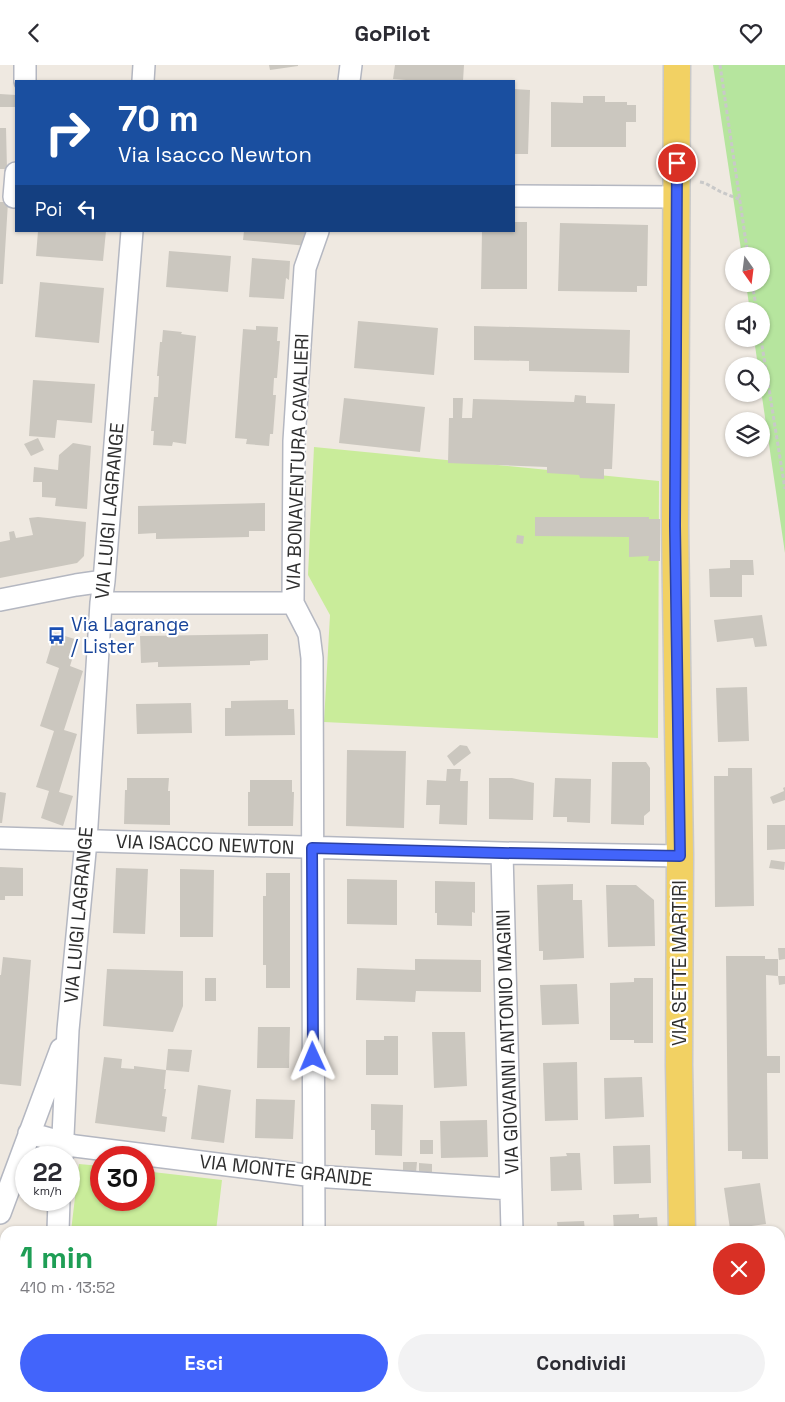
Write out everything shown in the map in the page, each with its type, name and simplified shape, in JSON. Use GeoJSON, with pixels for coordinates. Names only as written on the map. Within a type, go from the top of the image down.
{"type":"FeatureCollection","features":[{"type":"Feature","properties":{"kind":"main road","name":"VIA SETTE MARTIRI"},"geometry":{"type":"LineString","coordinates":[[677,65],[675,526],[680,856],[679,1065],[682,1226]]}},
{"type":"Feature","properties":{"kind":"street"},"geometry":{"type":"LineString","coordinates":[[25,65],[25,80]]}},
{"type":"Feature","properties":{"kind":"street"},"geometry":{"type":"LineString","coordinates":[[143,80],[144,65]]}},
{"type":"Feature","properties":{"kind":"street"},"geometry":{"type":"LineString","coordinates":[[349,80],[351,65]]}},
{"type":"Feature","properties":{"kind":"street"},"geometry":{"type":"LineString","coordinates":[[14,197],[15,185]]}},
{"type":"Feature","properties":{"kind":"street"},"geometry":{"type":"LineString","coordinates":[[515,196],[676,189]]}},
{"type":"Feature","properties":{"kind":"street","name":"VIA LUIGI LAGRANGE"},"geometry":{"type":"LineString","coordinates":[[68,1030],[86,841],[101,603],[132,232]]}},
{"type":"Feature","properties":{"kind":"street","name":"VIA BONAVENTURA CAVALIERI"},"geometry":{"type":"LineString","coordinates":[[314,1226],[312,658],[309,634],[293,603],[294,441],[305,268],[318,232]]}},
{"type":"Feature","properties":{"kind":"street"},"geometry":{"type":"LineString","coordinates":[[0,601],[104,581]]}},
{"type":"Feature","properties":{"kind":"street"},"geometry":{"type":"LineString","coordinates":[[101,603],[293,603]]}},
{"type":"Feature","properties":{"kind":"street","name":"VIA ISACCO NEWTON"},"geometry":{"type":"LineString","coordinates":[[0,838],[312,848],[680,856]]}},
{"type":"Feature","properties":{"kind":"street","name":"VIA GIOVANNI ANTONIO MAGINI"},"geometry":{"type":"LineString","coordinates":[[502,853],[512,1226]]}},
{"type":"Feature","properties":{"kind":"street"},"geometry":{"type":"LineString","coordinates":[[0,1213],[68,1030]]}},
{"type":"Feature","properties":{"kind":"street"},"geometry":{"type":"LineString","coordinates":[[62,1146],[68,1030]]}},
{"type":"Feature","properties":{"kind":"street","name":"VIA MONTE GRANDE"},"geometry":{"type":"LineString","coordinates":[[29,1133],[53,1146]]}},
{"type":"Feature","properties":{"kind":"street","name":"VIA MONTE GRANDE"},"geometry":{"type":"LineString","coordinates":[[80,1153],[314,1176],[511,1189]]}},
{"type":"Feature","properties":{"kind":"street"},"geometry":{"type":"LineString","coordinates":[[58,1226],[59,1211]]}},
{"type":"Feature","properties":{"kind":"path"},"geometry":{"type":"LineString","coordinates":[[720,65],[747,247]]}},
{"type":"Feature","properties":{"kind":"path"},"geometry":{"type":"LineString","coordinates":[[676,189],[705,183],[739,199]]}},
{"type":"Feature","properties":{"kind":"path"},"geometry":{"type":"LineString","coordinates":[[762,347],[785,489]]}},
{"type":"Feature","properties":{"kind":"green space"},"geometry":{"type":"Polygon","coordinates":[[[713,65],[785,65],[785,553],[770,451],[770,412],[764,412],[763,402],[770,402],[770,357],[757,357],[755,347],[770,347],[770,302],[749,302],[747,293],[770,293],[770,247],[741,247],[713,65]]]}},
{"type":"Feature","properties":{"kind":"green space"},"geometry":{"type":"Polygon","coordinates":[[[314,447],[659,481],[658,738],[324,722],[330,615],[308,575],[314,447]]]}},
{"type":"Feature","properties":{"kind":"green space"},"geometry":{"type":"Polygon","coordinates":[[[80,1164],[90,1165],[90,1211],[155,1211],[155,1172],[222,1180],[217,1226],[72,1226],[73,1211],[80,1211],[80,1164]]]}},
{"type":"Feature","properties":{"kind":"building"},"geometry":{"type":"Polygon","coordinates":[[[269,65],[298,65],[298,66],[270,70],[269,65]]]}},
{"type":"Feature","properties":{"kind":"building"},"geometry":{"type":"Polygon","coordinates":[[[395,65],[464,65],[463,80],[393,79],[395,65]]]}},
{"type":"Feature","properties":{"kind":"building"},"geometry":{"type":"Polygon","coordinates":[[[515,89],[530,90],[528,154],[515,154],[515,89]]]}},
{"type":"Feature","properties":{"kind":"building"},"geometry":{"type":"Polygon","coordinates":[[[0,94],[15,95],[15,107],[0,107],[0,94]]]}},
{"type":"Feature","properties":{"kind":"building"},"geometry":{"type":"Polygon","coordinates":[[[583,96],[605,96],[605,102],[627,102],[627,105],[636,105],[636,122],[626,122],[626,147],[551,147],[551,102],[583,103],[583,96]]]}},
{"type":"Feature","properties":{"kind":"building"},"geometry":{"type":"Polygon","coordinates":[[[0,128],[6,128],[7,169],[0,169],[0,128]]]}},
{"type":"Feature","properties":{"kind":"building"},"geometry":{"type":"Polygon","coordinates":[[[0,202],[8,202],[3,284],[0,284],[0,202]]]}},
{"type":"Feature","properties":{"kind":"building"},"geometry":{"type":"Polygon","coordinates":[[[515,222],[527,222],[527,289],[481,289],[482,232],[515,232],[515,222]]]}},
{"type":"Feature","properties":{"kind":"building"},"geometry":{"type":"Polygon","coordinates":[[[560,223],[648,225],[647,286],[637,286],[637,292],[558,291],[560,223]]]}},
{"type":"Feature","properties":{"kind":"building"},"geometry":{"type":"Polygon","coordinates":[[[38,232],[106,232],[103,261],[36,256],[38,232]]]}},
{"type":"Feature","properties":{"kind":"building"},"geometry":{"type":"Polygon","coordinates":[[[244,232],[312,232],[308,246],[243,240],[244,232]]]}},
{"type":"Feature","properties":{"kind":"building"},"geometry":{"type":"Polygon","coordinates":[[[169,251],[231,256],[228,292],[166,287],[169,251]]]}},
{"type":"Feature","properties":{"kind":"building"},"geometry":{"type":"Polygon","coordinates":[[[252,258],[290,261],[289,280],[286,278],[284,299],[249,297],[252,258]]]}},
{"type":"Feature","properties":{"kind":"building"},"geometry":{"type":"Polygon","coordinates":[[[40,282],[104,288],[99,343],[35,337],[40,282]]]}},
{"type":"Feature","properties":{"kind":"building"},"geometry":{"type":"Polygon","coordinates":[[[358,321],[438,328],[434,375],[354,368],[358,321]]]}},
{"type":"Feature","properties":{"kind":"building"},"geometry":{"type":"Polygon","coordinates":[[[256,326],[278,327],[277,341],[280,341],[277,378],[274,378],[273,395],[276,395],[273,434],[270,434],[269,446],[246,444],[247,439],[235,438],[243,329],[256,330],[256,326]]]}},
{"type":"Feature","properties":{"kind":"building"},"geometry":{"type":"Polygon","coordinates":[[[474,326],[630,330],[629,373],[529,371],[529,361],[474,360],[474,326]]]}},
{"type":"Feature","properties":{"kind":"building"},"geometry":{"type":"Polygon","coordinates":[[[163,330],[196,336],[186,444],[173,442],[172,446],[153,445],[154,431],[151,431],[154,397],[158,397],[159,376],[157,376],[163,330]]]}},
{"type":"Feature","properties":{"kind":"building"},"geometry":{"type":"Polygon","coordinates":[[[33,380],[95,384],[92,423],[57,420],[55,438],[29,436],[33,380]]]}},
{"type":"Feature","properties":{"kind":"building"},"geometry":{"type":"Polygon","coordinates":[[[575,395],[586,396],[586,403],[615,404],[612,469],[604,469],[604,479],[580,478],[579,475],[547,473],[547,467],[448,463],[449,418],[453,418],[453,398],[463,398],[462,418],[472,418],[473,399],[574,402],[575,395]]]}},
{"type":"Feature","properties":{"kind":"building"},"geometry":{"type":"Polygon","coordinates":[[[344,398],[425,407],[420,452],[339,443],[344,398]]]}},
{"type":"Feature","properties":{"kind":"building"},"geometry":{"type":"Polygon","coordinates":[[[38,438],[44,450],[31,456],[24,444],[38,438]]]}},
{"type":"Feature","properties":{"kind":"building"},"geometry":{"type":"Polygon","coordinates":[[[73,443],[91,446],[87,509],[55,506],[56,498],[42,497],[42,482],[33,482],[34,467],[58,470],[59,455],[73,443]]]}},
{"type":"Feature","properties":{"kind":"building"},"geometry":{"type":"Polygon","coordinates":[[[265,503],[265,531],[249,531],[249,537],[156,539],[156,533],[138,534],[138,506],[265,503]]]}},
{"type":"Feature","properties":{"kind":"building"},"geometry":{"type":"Polygon","coordinates":[[[38,517],[86,522],[84,556],[77,563],[0,578],[0,542],[10,540],[9,532],[14,531],[16,538],[33,535],[29,518],[38,517]]]}},
{"type":"Feature","properties":{"kind":"building"},"geometry":{"type":"Polygon","coordinates":[[[535,517],[649,517],[649,519],[660,519],[660,561],[648,561],[649,556],[629,557],[629,537],[535,536],[535,517]]]}},
{"type":"Feature","properties":{"kind":"building"},"geometry":{"type":"Polygon","coordinates":[[[517,535],[524,536],[523,544],[516,543],[517,535]]]}},
{"type":"Feature","properties":{"kind":"building"},"geometry":{"type":"Polygon","coordinates":[[[730,560],[753,560],[754,575],[742,575],[742,597],[710,597],[709,569],[730,568],[730,560]]]}},
{"type":"Feature","properties":{"kind":"building"},"geometry":{"type":"Polygon","coordinates":[[[762,615],[767,646],[755,647],[753,638],[717,642],[714,620],[762,615]]]}},
{"type":"Feature","properties":{"kind":"building"},"geometry":{"type":"Polygon","coordinates":[[[55,633],[78,640],[70,666],[83,671],[64,730],[77,734],[59,792],[73,796],[63,826],[41,818],[49,791],[36,787],[54,731],[40,726],[59,668],[46,663],[55,633]]]}},
{"type":"Feature","properties":{"kind":"building"},"geometry":{"type":"Polygon","coordinates":[[[268,634],[268,660],[250,661],[250,665],[158,667],[158,662],[141,663],[140,636],[268,634]]]}},
{"type":"Feature","properties":{"kind":"building"},"geometry":{"type":"Polygon","coordinates":[[[747,687],[749,741],[718,742],[716,688],[747,687]]]}},
{"type":"Feature","properties":{"kind":"building"},"geometry":{"type":"Polygon","coordinates":[[[288,700],[288,709],[294,709],[295,735],[225,736],[225,708],[231,708],[231,701],[288,700]]]}},
{"type":"Feature","properties":{"kind":"building"},"geometry":{"type":"Polygon","coordinates":[[[191,703],[192,733],[137,734],[136,704],[191,703]]]}},
{"type":"Feature","properties":{"kind":"building"},"geometry":{"type":"Polygon","coordinates":[[[460,745],[467,746],[471,753],[454,766],[447,756],[460,745]]]}},
{"type":"Feature","properties":{"kind":"building"},"geometry":{"type":"Polygon","coordinates":[[[347,750],[406,751],[404,828],[346,826],[347,750]]]}},
{"type":"Feature","properties":{"kind":"building"},"geometry":{"type":"Polygon","coordinates":[[[612,762],[646,762],[650,768],[650,811],[644,816],[644,825],[611,824],[612,762]]]}},
{"type":"Feature","properties":{"kind":"building"},"geometry":{"type":"Polygon","coordinates":[[[728,768],[752,768],[754,906],[715,907],[714,776],[728,776],[728,768]]]}},
{"type":"Feature","properties":{"kind":"building"},"geometry":{"type":"Polygon","coordinates":[[[447,769],[461,769],[460,781],[468,781],[467,825],[439,824],[440,805],[426,805],[427,780],[446,781],[447,769]]]}},
{"type":"Feature","properties":{"kind":"building"},"geometry":{"type":"Polygon","coordinates":[[[127,778],[169,778],[170,825],[124,824],[127,778]]]}},
{"type":"Feature","properties":{"kind":"building"},"geometry":{"type":"Polygon","coordinates":[[[489,778],[512,778],[534,783],[533,820],[489,819],[489,778]]]}},
{"type":"Feature","properties":{"kind":"building"},"geometry":{"type":"Polygon","coordinates":[[[555,778],[591,779],[590,823],[567,822],[567,817],[553,817],[555,778]]]}},
{"type":"Feature","properties":{"kind":"building"},"geometry":{"type":"Polygon","coordinates":[[[250,780],[292,780],[292,792],[294,792],[293,826],[248,826],[250,780]]]}},
{"type":"Feature","properties":{"kind":"building"},"geometry":{"type":"Polygon","coordinates":[[[785,787],[785,800],[773,804],[770,797],[784,791],[783,788],[785,787]]]}},
{"type":"Feature","properties":{"kind":"building"},"geometry":{"type":"Polygon","coordinates":[[[0,792],[6,793],[2,823],[0,823],[0,792]]]}},
{"type":"Feature","properties":{"kind":"building"},"geometry":{"type":"Polygon","coordinates":[[[767,825],[785,825],[785,849],[767,850],[767,825]]]}},
{"type":"Feature","properties":{"kind":"building"},"geometry":{"type":"Polygon","coordinates":[[[771,860],[785,862],[784,870],[769,868],[771,860]]]}},
{"type":"Feature","properties":{"kind":"building"},"geometry":{"type":"Polygon","coordinates":[[[0,867],[23,868],[23,896],[5,896],[5,900],[0,900],[0,867]]]}},
{"type":"Feature","properties":{"kind":"building"},"geometry":{"type":"Polygon","coordinates":[[[116,868],[148,869],[145,934],[113,933],[116,868]]]}},
{"type":"Feature","properties":{"kind":"building"},"geometry":{"type":"Polygon","coordinates":[[[180,869],[214,870],[213,937],[180,937],[180,869]]]}},
{"type":"Feature","properties":{"kind":"building"},"geometry":{"type":"Polygon","coordinates":[[[266,873],[290,873],[290,988],[266,988],[266,965],[263,965],[263,896],[266,896],[266,873]]]}},
{"type":"Feature","properties":{"kind":"building"},"geometry":{"type":"Polygon","coordinates":[[[347,879],[397,880],[397,925],[347,924],[347,879]]]}},
{"type":"Feature","properties":{"kind":"building"},"geometry":{"type":"Polygon","coordinates":[[[435,881],[475,882],[475,913],[472,912],[472,926],[437,925],[435,881]]]}},
{"type":"Feature","properties":{"kind":"building"},"geometry":{"type":"Polygon","coordinates":[[[573,884],[573,900],[582,900],[584,958],[543,960],[543,951],[539,951],[537,885],[573,884]]]}},
{"type":"Feature","properties":{"kind":"building"},"geometry":{"type":"Polygon","coordinates":[[[606,885],[636,885],[654,900],[655,946],[608,947],[606,885]]]}},
{"type":"Feature","properties":{"kind":"building"},"geometry":{"type":"Polygon","coordinates":[[[778,948],[785,948],[785,959],[779,960],[778,948]]]}},
{"type":"Feature","properties":{"kind":"building"},"geometry":{"type":"Polygon","coordinates":[[[726,956],[765,956],[765,959],[778,959],[778,976],[766,975],[767,1056],[780,1056],[780,1073],[767,1073],[768,1159],[742,1159],[742,1151],[728,1151],[726,956]]]}},
{"type":"Feature","properties":{"kind":"building"},"geometry":{"type":"Polygon","coordinates":[[[3,957],[31,960],[21,1086],[0,1084],[0,975],[3,957]]]}},
{"type":"Feature","properties":{"kind":"building"},"geometry":{"type":"Polygon","coordinates":[[[415,959],[481,960],[481,992],[416,991],[415,1002],[356,1000],[357,968],[415,970],[415,959]]]}},
{"type":"Feature","properties":{"kind":"building"},"geometry":{"type":"Polygon","coordinates":[[[107,969],[183,971],[183,1006],[173,1032],[103,1026],[107,969]]]}},
{"type":"Feature","properties":{"kind":"building"},"geometry":{"type":"Polygon","coordinates":[[[778,976],[785,976],[785,984],[779,985],[778,976]]]}},
{"type":"Feature","properties":{"kind":"building"},"geometry":{"type":"Polygon","coordinates":[[[205,978],[216,978],[216,1001],[205,1001],[205,978]]]}},
{"type":"Feature","properties":{"kind":"building"},"geometry":{"type":"Polygon","coordinates":[[[634,978],[653,978],[653,1043],[634,1043],[634,1040],[610,1040],[610,983],[634,982],[634,978]]]}},
{"type":"Feature","properties":{"kind":"building"},"geometry":{"type":"Polygon","coordinates":[[[577,984],[579,1024],[542,1025],[540,985],[577,984]]]}},
{"type":"Feature","properties":{"kind":"building"},"geometry":{"type":"Polygon","coordinates":[[[258,1027],[290,1027],[289,1068],[257,1068],[258,1027]]]}},
{"type":"Feature","properties":{"kind":"building"},"geometry":{"type":"Polygon","coordinates":[[[432,1032],[465,1032],[467,1086],[434,1088],[432,1032]]]}},
{"type":"Feature","properties":{"kind":"building"},"geometry":{"type":"Polygon","coordinates":[[[384,1036],[398,1036],[398,1075],[366,1075],[366,1040],[384,1040],[384,1036]]]}},
{"type":"Feature","properties":{"kind":"building"},"geometry":{"type":"Polygon","coordinates":[[[168,1049],[192,1050],[189,1072],[166,1070],[168,1049]]]}},
{"type":"Feature","properties":{"kind":"building"},"geometry":{"type":"Polygon","coordinates":[[[104,1057],[122,1059],[121,1068],[134,1069],[134,1066],[166,1070],[164,1089],[166,1089],[162,1116],[167,1117],[165,1132],[95,1123],[104,1057]]]}},
{"type":"Feature","properties":{"kind":"building"},"geometry":{"type":"Polygon","coordinates":[[[577,1062],[578,1120],[545,1121],[543,1063],[577,1062]]]}},
{"type":"Feature","properties":{"kind":"building"},"geometry":{"type":"Polygon","coordinates":[[[642,1077],[644,1117],[605,1119],[604,1078],[642,1077]]]}},
{"type":"Feature","properties":{"kind":"building"},"geometry":{"type":"Polygon","coordinates":[[[198,1085],[231,1090],[224,1143],[191,1139],[198,1085]]]}},
{"type":"Feature","properties":{"kind":"building"},"geometry":{"type":"Polygon","coordinates":[[[256,1099],[295,1100],[293,1139],[255,1138],[256,1099]]]}},
{"type":"Feature","properties":{"kind":"building"},"geometry":{"type":"Polygon","coordinates":[[[371,1104],[403,1105],[402,1156],[375,1155],[375,1130],[371,1130],[371,1104]]]}},
{"type":"Feature","properties":{"kind":"building"},"geometry":{"type":"Polygon","coordinates":[[[487,1120],[488,1157],[441,1158],[440,1121],[487,1120]]]}},
{"type":"Feature","properties":{"kind":"building"},"geometry":{"type":"Polygon","coordinates":[[[420,1140],[433,1140],[433,1154],[420,1154],[420,1140]]]}},
{"type":"Feature","properties":{"kind":"building"},"geometry":{"type":"Polygon","coordinates":[[[650,1145],[651,1183],[614,1184],[613,1146],[650,1145]]]}},
{"type":"Feature","properties":{"kind":"building"},"geometry":{"type":"Polygon","coordinates":[[[566,1153],[580,1153],[582,1190],[551,1191],[550,1157],[567,1156],[566,1153]]]}},
{"type":"Feature","properties":{"kind":"building"},"geometry":{"type":"Polygon","coordinates":[[[403,1162],[417,1162],[416,1173],[403,1173],[403,1162]]]}},
{"type":"Feature","properties":{"kind":"building"},"geometry":{"type":"Polygon","coordinates":[[[419,1163],[432,1164],[432,1175],[419,1174],[419,1163]]]}},
{"type":"Feature","properties":{"kind":"building"},"geometry":{"type":"Polygon","coordinates":[[[760,1183],[766,1224],[730,1226],[724,1188],[760,1183]]]}},
{"type":"Feature","properties":{"kind":"building"},"geometry":{"type":"Polygon","coordinates":[[[639,1214],[639,1218],[657,1217],[658,1226],[614,1226],[613,1215],[639,1214]]]}},
{"type":"Feature","properties":{"kind":"building"},"geometry":{"type":"Polygon","coordinates":[[[584,1221],[584,1226],[557,1226],[557,1222],[584,1221]]]}},
{"type":"Feature","properties":{"kind":"place","name":"Via Lagrange / Lister"},"geometry":{"type":"Point","coordinates":[57,635]}},
{"type":"Feature","properties":{"kind":"route"},"geometry":{"type":"LineString","coordinates":[[313,1057],[312,848],[680,856],[675,526],[677,163]]}}]}
